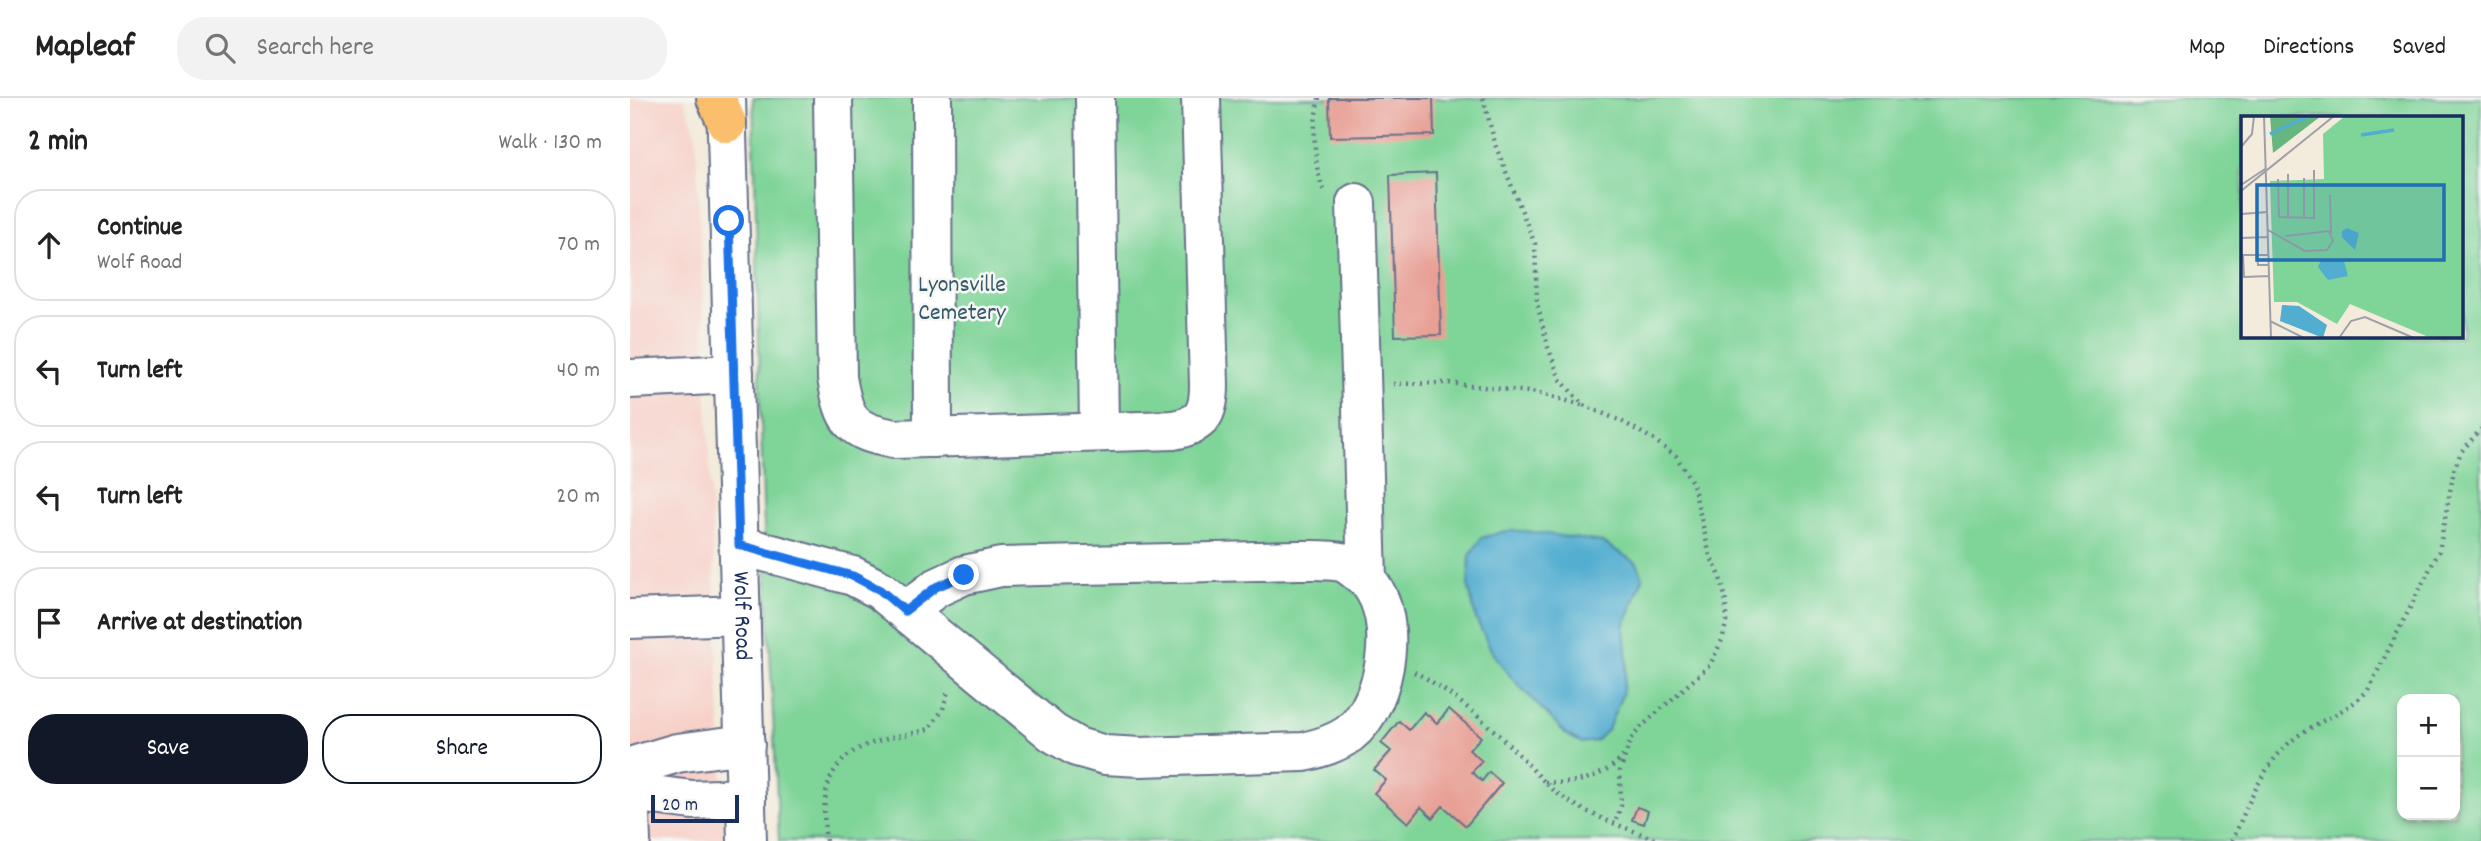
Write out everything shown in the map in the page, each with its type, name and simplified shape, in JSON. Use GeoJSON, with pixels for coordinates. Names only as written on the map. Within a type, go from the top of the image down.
{"type":"FeatureCollection","features":[{"type":"Feature","properties":{"kind":"street"},"geometry":{"type":"LineString","coordinates":[[833,98],[837,378],[846,416],[871,435],[895,439],[1173,430],[1190,427],[1201,418],[1209,402],[1200,98]]}},
{"type":"Feature","properties":{"kind":"street"},"geometry":{"type":"LineString","coordinates":[[932,98],[933,438]]}},
{"type":"Feature","properties":{"kind":"street"},"geometry":{"type":"LineString","coordinates":[[1095,98],[1099,432]]}},
{"type":"Feature","properties":{"kind":"street","name":"Wolf Road"},"geometry":{"type":"LineString","coordinates":[[723,106],[734,373],[747,841]]}},
{"type":"Feature","properties":{"kind":"street"},"geometry":{"type":"LineString","coordinates":[[1356,203],[1367,579]]}},
{"type":"Feature","properties":{"kind":"street"},"geometry":{"type":"LineString","coordinates":[[630,379],[734,373]]}},
{"type":"Feature","properties":{"kind":"street"},"geometry":{"type":"LineString","coordinates":[[739,545],[853,576],[880,590],[905,611],[1053,733],[1077,747],[1105,755],[1140,757],[1304,752],[1327,746],[1350,733],[1368,712],[1380,687],[1385,658],[1382,606],[1370,582],[1344,562],[1299,560],[1001,568],[964,575],[936,587],[905,611]]}},
{"type":"Feature","properties":{"kind":"street"},"geometry":{"type":"LineString","coordinates":[[630,619],[741,615]]}},
{"type":"Feature","properties":{"kind":"street"},"geometry":{"type":"LineString","coordinates":[[630,767],[677,752],[745,744]]}},
{"type":"Feature","properties":{"kind":"street"},"geometry":{"type":"LineString","coordinates":[[630,792],[692,800],[746,798]]}},
{"type":"Feature","properties":{"kind":"street"},"geometry":{"type":"LineString","coordinates":[[630,815],[631,841]]}},
{"type":"Feature","properties":{"kind":"path"},"geometry":{"type":"LineString","coordinates":[[1319,98],[1314,116],[1318,180],[1329,201],[1356,203]]}},
{"type":"Feature","properties":{"kind":"path"},"geometry":{"type":"LineString","coordinates":[[1483,98],[1496,147],[1535,244],[1537,303],[1548,347],[1560,379],[1583,405]]}},
{"type":"Feature","properties":{"kind":"path"},"geometry":{"type":"LineString","coordinates":[[1363,385],[1448,383],[1538,393],[1583,405],[1621,421],[1651,438],[1676,456],[1693,484],[1710,556],[1719,574],[1725,596],[1727,620],[1722,640],[1710,665],[1641,727],[1612,768],[1593,777],[1567,783],[1545,782]]}},
{"type":"Feature","properties":{"kind":"path"},"geometry":{"type":"LineString","coordinates":[[2232,841],[2264,773],[2286,745],[2301,733],[2343,711],[2368,690],[2438,551],[2454,470],[2461,452],[2481,429]]}},
{"type":"Feature","properties":{"kind":"path"},"geometry":{"type":"LineString","coordinates":[[825,841],[824,796],[831,774],[845,758],[859,748],[929,729],[943,709],[962,658]]}},
{"type":"Feature","properties":{"kind":"path"},"geometry":{"type":"LineString","coordinates":[[1385,658],[1434,682],[1512,747],[1561,796],[1589,813],[1660,841]]}},
{"type":"Feature","properties":{"kind":"path"},"geometry":{"type":"LineString","coordinates":[[1615,823],[1621,806],[1620,771],[1625,753]]}},
{"type":"Feature","properties":{"kind":"shaded area"},"geometry":{"type":"Polygon","coordinates":[[[630,98],[684,98],[696,134],[725,841],[630,841],[630,98]]]}},
{"type":"Feature","properties":{"kind":"green space","name":"Lyonsville Cemetery"},"geometry":{"type":"Polygon","coordinates":[[[753,98],[2481,98],[2481,841],[779,841],[763,505],[753,98]]]}},
{"type":"Feature","properties":{"kind":"water"},"geometry":{"type":"Polygon","coordinates":[[[1505,531],[1525,531],[1602,542],[1637,563],[1643,578],[1624,627],[1627,662],[1622,695],[1608,729],[1596,741],[1582,743],[1567,735],[1512,678],[1493,654],[1476,619],[1468,585],[1470,556],[1481,538],[1505,531]]]}},
{"type":"Feature","properties":{"kind":"building"},"geometry":{"type":"Polygon","coordinates":[[[1329,98],[1433,98],[1434,135],[1330,137],[1329,98]]]}},
{"type":"Feature","properties":{"kind":"building"},"geometry":{"type":"Polygon","coordinates":[[[1436,173],[1441,335],[1395,336],[1390,175],[1436,173]]]}},
{"type":"Feature","properties":{"kind":"building"},"geometry":{"type":"Polygon","coordinates":[[[1449,709],[1481,737],[1469,750],[1482,761],[1472,772],[1482,781],[1489,772],[1502,783],[1466,826],[1443,806],[1433,818],[1421,807],[1408,823],[1374,793],[1386,780],[1374,770],[1391,751],[1381,743],[1399,721],[1409,730],[1424,712],[1437,723],[1449,709]]]}},
{"type":"Feature","properties":{"kind":"building"},"geometry":{"type":"Polygon","coordinates":[[[1637,807],[1648,811],[1644,824],[1632,820],[1637,807]]]}},
{"type":"Feature","properties":{"kind":"route"},"geometry":{"type":"LineString","coordinates":[[729,221],[739,545],[853,576],[880,590],[905,611],[936,587],[964,575]]}}]}
